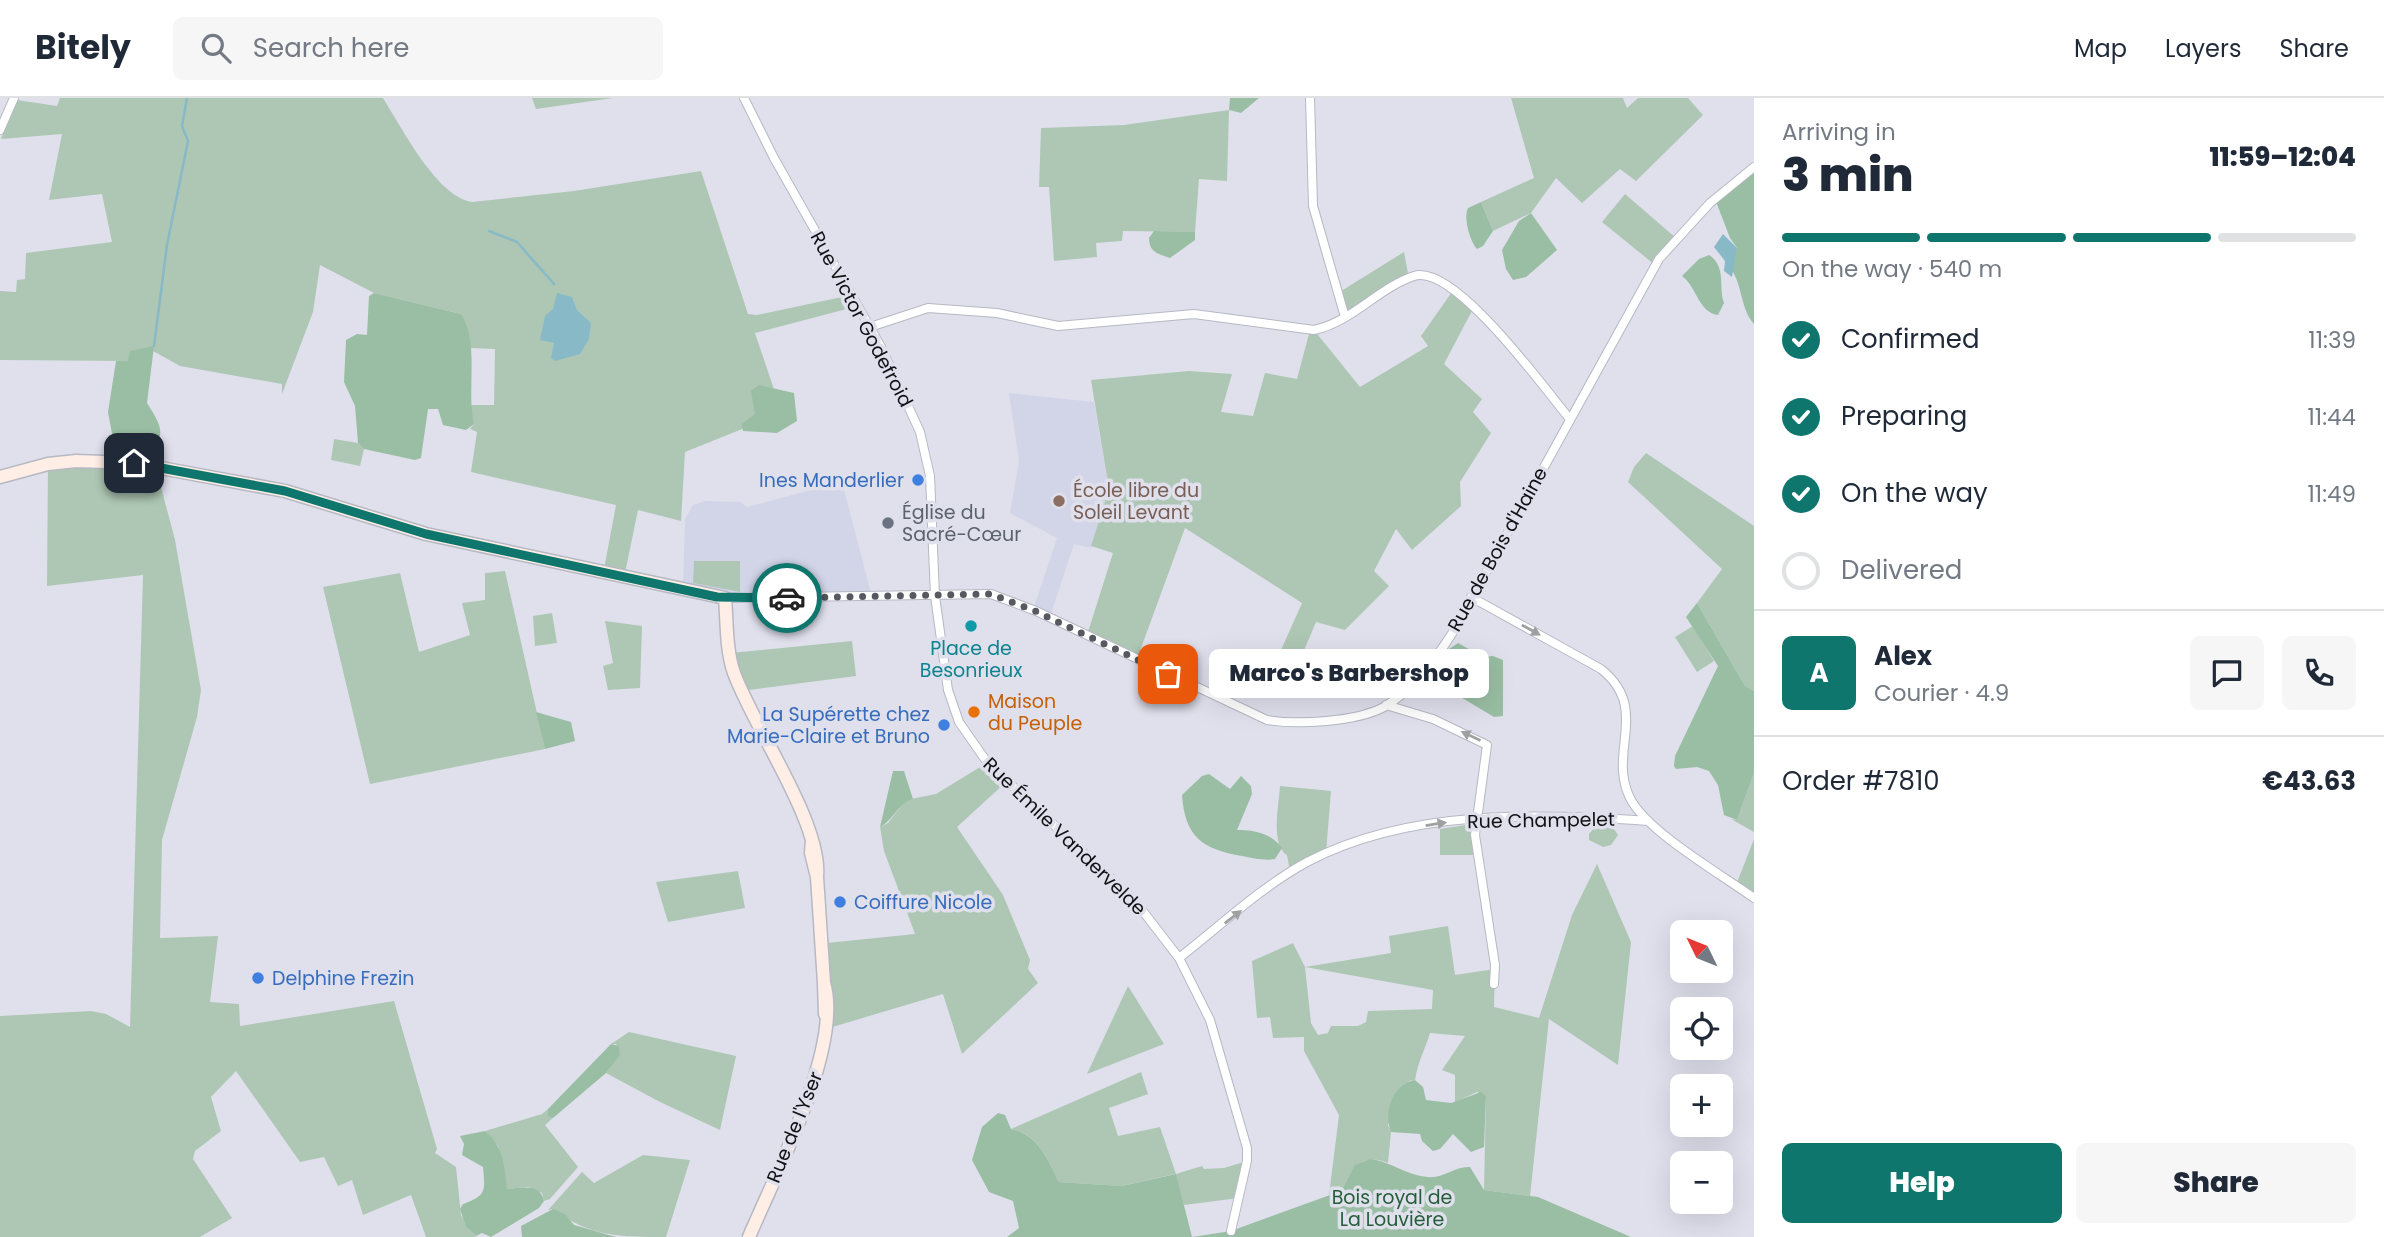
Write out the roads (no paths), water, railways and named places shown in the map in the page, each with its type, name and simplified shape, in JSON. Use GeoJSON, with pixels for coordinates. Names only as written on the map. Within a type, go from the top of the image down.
{"type":"FeatureCollection","features":[{"type":"Feature","properties":{"kind":"street"},"geometry":{"type":"LineString","coordinates":[[0,130],[14,98]]}},
{"type":"Feature","properties":{"kind":"street","name":"Rue Victor Godefroid"},"geometry":{"type":"LineString","coordinates":[[744,98],[774,158],[870,327],[911,408],[926,449],[932,500],[935,596]]}},
{"type":"Feature","properties":{"kind":"street"},"geometry":{"type":"LineString","coordinates":[[1310,98],[1316,224],[1345,317]]}},
{"type":"Feature","properties":{"kind":"street","name":"Rue de Bois d'Haine"},"geometry":{"type":"LineString","coordinates":[[725,598],[935,596],[979,593],[1009,599],[1266,720],[1300,723],[1371,712],[1386,705],[1439,653],[1663,253],[1710,203],[1754,167]]}},
{"type":"Feature","properties":{"kind":"street"},"geometry":{"type":"LineString","coordinates":[[870,327],[928,308],[998,313],[1068,326],[1194,314],[1314,330],[1345,317],[1414,276],[1435,278],[1474,307],[1569,418]]}},
{"type":"Feature","properties":{"kind":"street"},"geometry":{"type":"LineString","coordinates":[[0,477],[62,462],[134,463],[285,491],[426,534],[725,598]]}},
{"type":"Feature","properties":{"kind":"street","name":"Rue Émile Vandervelde"},"geometry":{"type":"LineString","coordinates":[[935,596],[948,690],[955,714],[968,737],[987,762],[1135,901],[1179,958],[1210,1020],[1246,1143],[1247,1161],[1231,1231]]}},
{"type":"Feature","properties":{"kind":"street"},"geometry":{"type":"LineString","coordinates":[[1471,597],[1601,669],[1615,681],[1626,704],[1624,785],[1633,804],[1648,821],[1754,898]]}},
{"type":"Feature","properties":{"kind":"street","name":"Rue de l'Yser"},"geometry":{"type":"LineString","coordinates":[[725,598],[734,672],[812,840],[811,853],[817,877],[824,983],[827,992],[825,1044],[818,1070],[749,1237]]}},
{"type":"Feature","properties":{"kind":"street"},"geometry":{"type":"LineString","coordinates":[[1386,705],[1433,719],[1487,745],[1476,818],[1476,852],[1495,965],[1494,984]]}},
{"type":"Feature","properties":{"kind":"street","name":"Rue Champelet"},"geometry":{"type":"LineString","coordinates":[[1179,958],[1281,879],[1326,853],[1378,833],[1476,818],[1648,821]]}},
{"type":"Feature","properties":{"kind":"water"},"geometry":{"type":"Polygon","coordinates":[[[1723,234],[1737,248],[1732,277],[1724,271],[1725,261],[1714,247],[1723,234]]]}},
{"type":"Feature","properties":{"kind":"water"},"geometry":{"type":"Polygon","coordinates":[[[557,293],[572,297],[577,310],[591,323],[589,339],[580,354],[555,361],[551,358],[554,343],[540,340],[545,316],[553,309],[557,293]]]}},
{"type":"Feature","properties":{"kind":"waterway"},"geometry":{"type":"LineString","coordinates":[[154,346],[167,245],[188,141],[182,126],[187,98]]}},
{"type":"Feature","properties":{"kind":"waterway"},"geometry":{"type":"LineString","coordinates":[[489,231],[517,242],[554,284]]}},
{"type":"Feature","properties":{"kind":"place","name":"Ines Manderlier"},"geometry":{"type":"Point","coordinates":[918,480]}},
{"type":"Feature","properties":{"kind":"place","name":"École libre du Soleil Levant"},"geometry":{"type":"Point","coordinates":[1059,501]}},
{"type":"Feature","properties":{"kind":"place","name":"Église du Sacré-Cœur"},"geometry":{"type":"Point","coordinates":[888,523]}},
{"type":"Feature","properties":{"kind":"place","name":"Place de Besonrieux"},"geometry":{"type":"Point","coordinates":[971,626]}},
{"type":"Feature","properties":{"kind":"place","name":"Marco's Barbershop"},"geometry":{"type":"Point","coordinates":[1168,674]}},
{"type":"Feature","properties":{"kind":"place","name":"Maison du Peuple"},"geometry":{"type":"Point","coordinates":[974,712]}},
{"type":"Feature","properties":{"kind":"place","name":"La Supérette chez Marie-Claire et Bruno"},"geometry":{"type":"Point","coordinates":[944,725]}},
{"type":"Feature","properties":{"kind":"place","name":"Coiffure Nicole"},"geometry":{"type":"Point","coordinates":[840,902]}},
{"type":"Feature","properties":{"kind":"place","name":"Delphine Frezin"},"geometry":{"type":"Point","coordinates":[258,978]}},
{"type":"Feature","properties":{"kind":"park label","name":"Bois royal de La Louvière"},"geometry":{"type":"Point","coordinates":[1392,1208]}}]}
